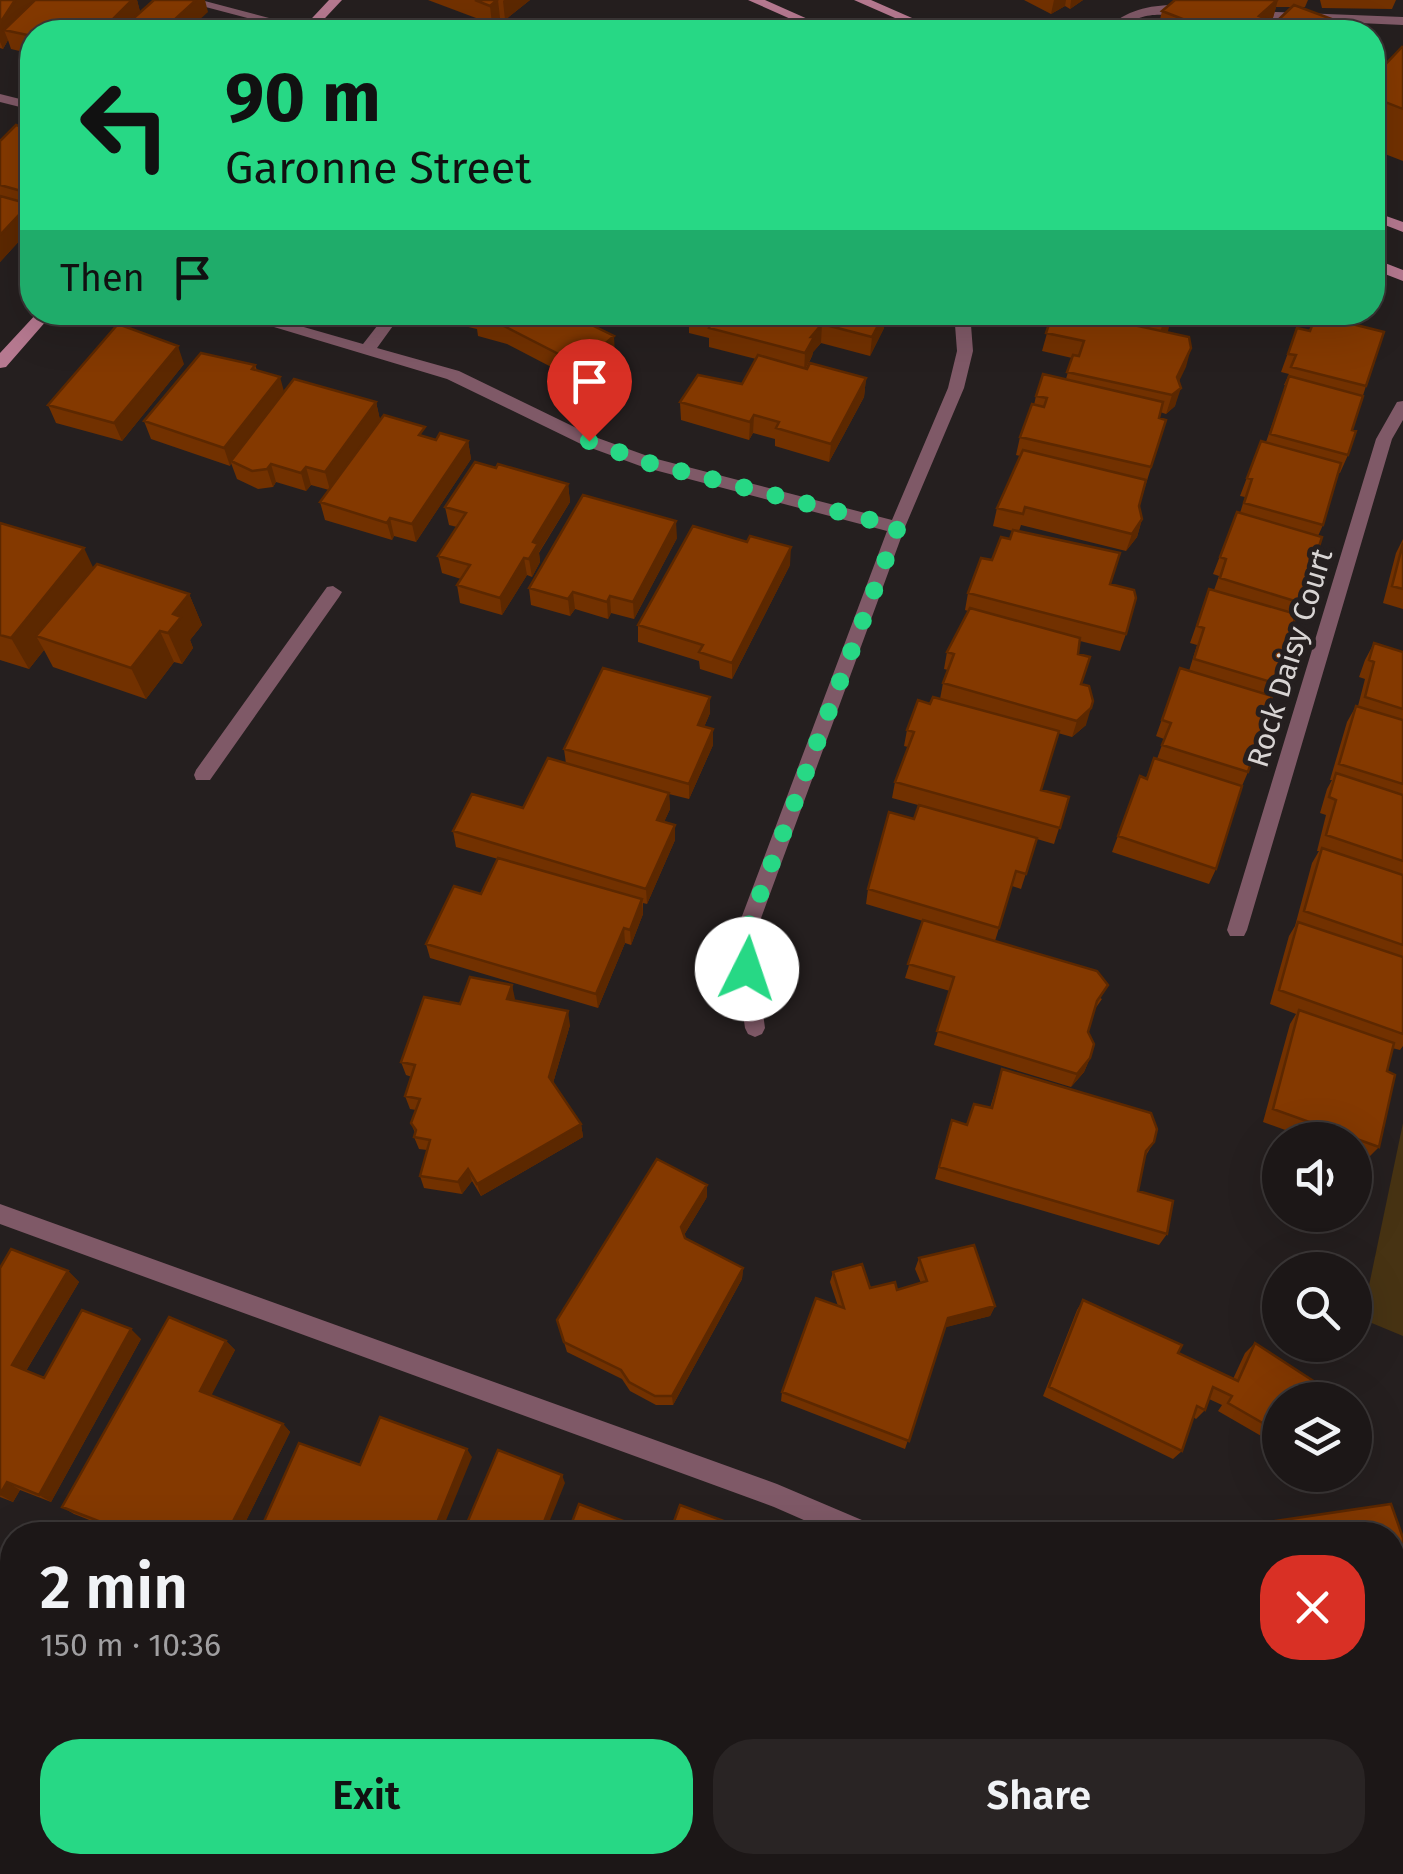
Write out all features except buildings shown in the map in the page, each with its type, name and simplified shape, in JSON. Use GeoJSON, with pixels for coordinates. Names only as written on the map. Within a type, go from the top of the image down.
{"type":"FeatureCollection","features":[{"type":"Feature","properties":{"kind":"main road"},"geometry":{"type":"LineString","coordinates":[[317,20],[336,0]]}},
{"type":"Feature","properties":{"kind":"main road"},"geometry":{"type":"LineString","coordinates":[[754,0],[802,20]]}},
{"type":"Feature","properties":{"kind":"main road"},"geometry":{"type":"LineString","coordinates":[[860,0],[908,20]]}},
{"type":"Feature","properties":{"kind":"main road"},"geometry":{"type":"LineString","coordinates":[[0,364],[35,325]]}},
{"type":"Feature","properties":{"kind":"street"},"geometry":{"type":"LineString","coordinates":[[184,0],[260,20]]}},
{"type":"Feature","properties":{"kind":"street"},"geometry":{"type":"LineString","coordinates":[[1127,20],[1170,7],[1202,14]]}},
{"type":"Feature","properties":{"kind":"street"},"geometry":{"type":"LineString","coordinates":[[1237,20],[1385,20]]}},
{"type":"Feature","properties":{"kind":"street"},"geometry":{"type":"LineString","coordinates":[[279,325],[453,375],[589,441],[649,463],[898,527]]}},
{"type":"Feature","properties":{"kind":"street"},"geometry":{"type":"LineString","coordinates":[[368,349],[386,325]]}},
{"type":"Feature","properties":{"kind":"street"},"geometry":{"type":"LineString","coordinates":[[754,1028],[743,940],[898,527],[956,388],[965,351],[963,325]]}},
{"type":"Feature","properties":{"kind":"street","name":"Rock Daisy Court"},"geometry":{"type":"LineString","coordinates":[[1237,930],[1384,439],[1403,406]]}},
{"type":"Feature","properties":{"kind":"street"},"geometry":{"type":"LineString","coordinates":[[203,775],[332,592]]}},
{"type":"Feature","properties":{"kind":"street"},"geometry":{"type":"LineString","coordinates":[[0,1214],[777,1496],[836,1522]]}},
{"type":"Feature","properties":{"kind":"shaded area"},"geometry":{"type":"Polygon","coordinates":[[[1403,1123],[1403,1336],[1372,1323],[1372,1271],[1403,1123]]]}},
{"type":"Feature","properties":{"kind":"route"},"geometry":{"type":"LineString","coordinates":[[589,441],[649,463],[898,527],[743,940],[747,969]]}}]}
